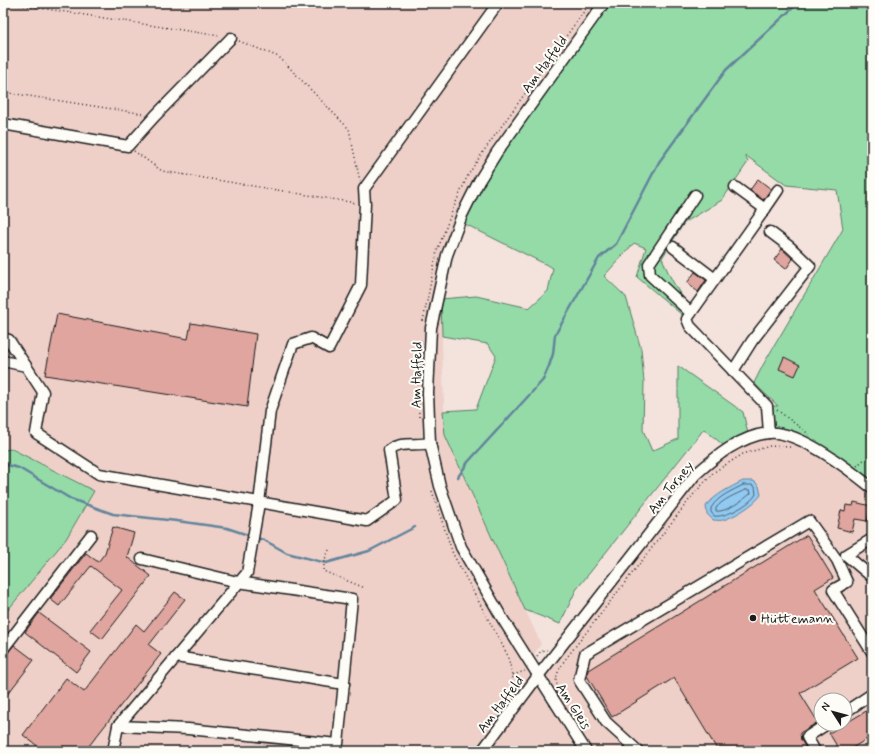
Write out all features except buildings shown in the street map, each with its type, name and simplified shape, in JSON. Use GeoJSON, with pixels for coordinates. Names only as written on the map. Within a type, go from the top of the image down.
{"type":"FeatureCollection","features":[{"type":"Feature","properties":{"kind":"street"},"geometry":{"type":"LineString","coordinates":[[113,751],[118,726],[247,573],[259,502],[270,412],[293,344],[311,338],[329,348],[361,285],[365,204],[364,189],[498,3]]}},
{"type":"Feature","properties":{"kind":"street","name":"Am Haffeld"},"geometry":{"type":"LineString","coordinates":[[482,751],[538,676],[461,548],[440,486],[430,443],[428,392],[431,328],[447,255],[462,215],[479,182],[497,152],[604,3]]}},
{"type":"Feature","properties":{"kind":"street"},"geometry":{"type":"LineString","coordinates":[[3,124],[128,146],[231,38]]}},
{"type":"Feature","properties":{"kind":"street"},"geometry":{"type":"LineString","coordinates":[[735,188],[765,209]]}},
{"type":"Feature","properties":{"kind":"street"},"geometry":{"type":"LineString","coordinates":[[770,433],[767,406],[690,326],[687,319],[778,190]]}},
{"type":"Feature","properties":{"kind":"street"},"geometry":{"type":"LineString","coordinates":[[691,313],[650,275],[650,264],[695,195]]}},
{"type":"Feature","properties":{"kind":"street"},"geometry":{"type":"LineString","coordinates":[[733,371],[752,341],[810,266],[790,247],[770,232]]}},
{"type":"Feature","properties":{"kind":"street"},"geometry":{"type":"LineString","coordinates":[[673,247],[715,279]]}},
{"type":"Feature","properties":{"kind":"street"},"geometry":{"type":"LineString","coordinates":[[3,338],[9,340],[43,392],[36,433],[99,474],[367,521],[397,500],[389,450],[399,444],[421,445],[430,443]]}},
{"type":"Feature","properties":{"kind":"street"},"geometry":{"type":"LineString","coordinates":[[3,361],[26,366]]}},
{"type":"Feature","properties":{"kind":"street","name":"Am Torney"},"geometry":{"type":"LineString","coordinates":[[538,676],[695,475],[712,460],[728,449],[749,438],[770,433],[792,437],[820,450],[872,488]]}},
{"type":"Feature","properties":{"kind":"street"},"geometry":{"type":"LineString","coordinates":[[638,751],[606,722],[579,680],[585,654],[809,521],[842,557],[872,578]]}},
{"type":"Feature","properties":{"kind":"street"},"geometry":{"type":"LineString","coordinates":[[3,649],[90,535]]}},
{"type":"Feature","properties":{"kind":"street"},"geometry":{"type":"LineString","coordinates":[[842,557],[872,539]]}},
{"type":"Feature","properties":{"kind":"street"},"geometry":{"type":"LineString","coordinates":[[842,557],[847,582],[833,590],[872,652]]}},
{"type":"Feature","properties":{"kind":"street"},"geometry":{"type":"LineString","coordinates":[[118,726],[188,729],[338,744],[352,599],[238,582],[142,559]]}},
{"type":"Feature","properties":{"kind":"street"},"geometry":{"type":"LineString","coordinates":[[176,657],[344,684]]}},
{"type":"Feature","properties":{"kind":"street","name":"Am Gleis"},"geometry":{"type":"LineString","coordinates":[[538,676],[586,751]]}},
{"type":"Feature","properties":{"kind":"street"},"geometry":{"type":"LineString","coordinates":[[853,707],[872,694]]}},
{"type":"Feature","properties":{"kind":"street"},"geometry":{"type":"LineString","coordinates":[[815,732],[807,737],[815,751]]}},
{"type":"Feature","properties":{"kind":"path"},"geometry":{"type":"LineString","coordinates":[[8,3],[231,38],[279,57],[349,129],[360,182]]}},
{"type":"Feature","properties":{"kind":"path"},"geometry":{"type":"LineString","coordinates":[[422,326],[437,251],[468,175],[590,3]]}},
{"type":"Feature","properties":{"kind":"path"},"geometry":{"type":"LineString","coordinates":[[3,92],[155,116]]}},
{"type":"Feature","properties":{"kind":"path"},"geometry":{"type":"LineString","coordinates":[[128,146],[162,171],[365,204]]}},
{"type":"Feature","properties":{"kind":"path"},"geometry":{"type":"LineString","coordinates":[[420,422],[418,392],[421,333]]}},
{"type":"Feature","properties":{"kind":"path"},"geometry":{"type":"LineString","coordinates":[[563,698],[556,682],[556,675],[564,661],[693,495],[714,472],[743,454],[770,446],[792,447]]}},
{"type":"Feature","properties":{"kind":"path"},"geometry":{"type":"LineString","coordinates":[[851,472],[862,461],[872,456]]}},
{"type":"Feature","properties":{"kind":"path"},"geometry":{"type":"LineString","coordinates":[[430,486],[453,554],[507,654],[513,675],[510,694],[504,706]]}},
{"type":"Feature","properties":{"kind":"path"},"geometry":{"type":"LineString","coordinates":[[329,550],[325,559],[323,571],[365,588]]}},
{"type":"Feature","properties":{"kind":"shaded area"},"geometry":{"type":"Polygon","coordinates":[[[3,3],[604,3],[479,181],[440,281],[445,436],[541,644],[529,661],[538,676],[695,475],[749,438],[792,437],[872,486],[872,751],[3,751],[3,616],[66,539],[94,491],[12,449],[3,450],[3,3]]]}},
{"type":"Feature","properties":{"kind":"green space"},"geometry":{"type":"Polygon","coordinates":[[[604,3],[872,3],[872,486],[820,450],[769,433],[767,406],[778,406],[754,383],[763,365],[843,229],[837,190],[786,185],[745,155],[748,162],[722,200],[684,223],[662,258],[671,279],[679,292],[694,308],[687,319],[637,277],[646,248],[634,243],[604,276],[626,297],[641,349],[644,382],[643,430],[652,451],[678,439],[678,366],[743,412],[749,438],[728,449],[704,429],[576,590],[560,624],[525,610],[445,435],[443,411],[476,409],[496,356],[488,344],[442,336],[441,299],[476,296],[529,308],[548,291],[553,268],[459,221],[479,181],[604,3]]]}},
{"type":"Feature","properties":{"kind":"green space"},"geometry":{"type":"Polygon","coordinates":[[[12,449],[94,491],[66,539],[3,616],[3,450],[12,449]]]}},
{"type":"Feature","properties":{"kind":"water"},"geometry":{"type":"Polygon","coordinates":[[[743,481],[754,481],[759,486],[761,495],[758,499],[749,507],[733,516],[722,520],[713,520],[707,514],[706,506],[718,495],[743,481]]]}},
{"type":"Feature","properties":{"kind":"waterway"},"geometry":{"type":"LineString","coordinates":[[458,477],[468,462],[543,380],[553,354],[555,335],[599,258],[616,244],[659,162],[726,70],[798,3]]}},
{"type":"Feature","properties":{"kind":"waterway"},"geometry":{"type":"LineString","coordinates":[[3,464],[19,468],[71,499],[113,514],[227,528],[251,536]]}},
{"type":"Feature","properties":{"kind":"waterway"},"geometry":{"type":"LineString","coordinates":[[256,538],[264,540],[287,553],[326,563],[369,551],[415,527]]}},
{"type":"Feature","properties":{"kind":"place","name":"Hüttemann"},"geometry":{"type":"Point","coordinates":[753,618]}}]}
